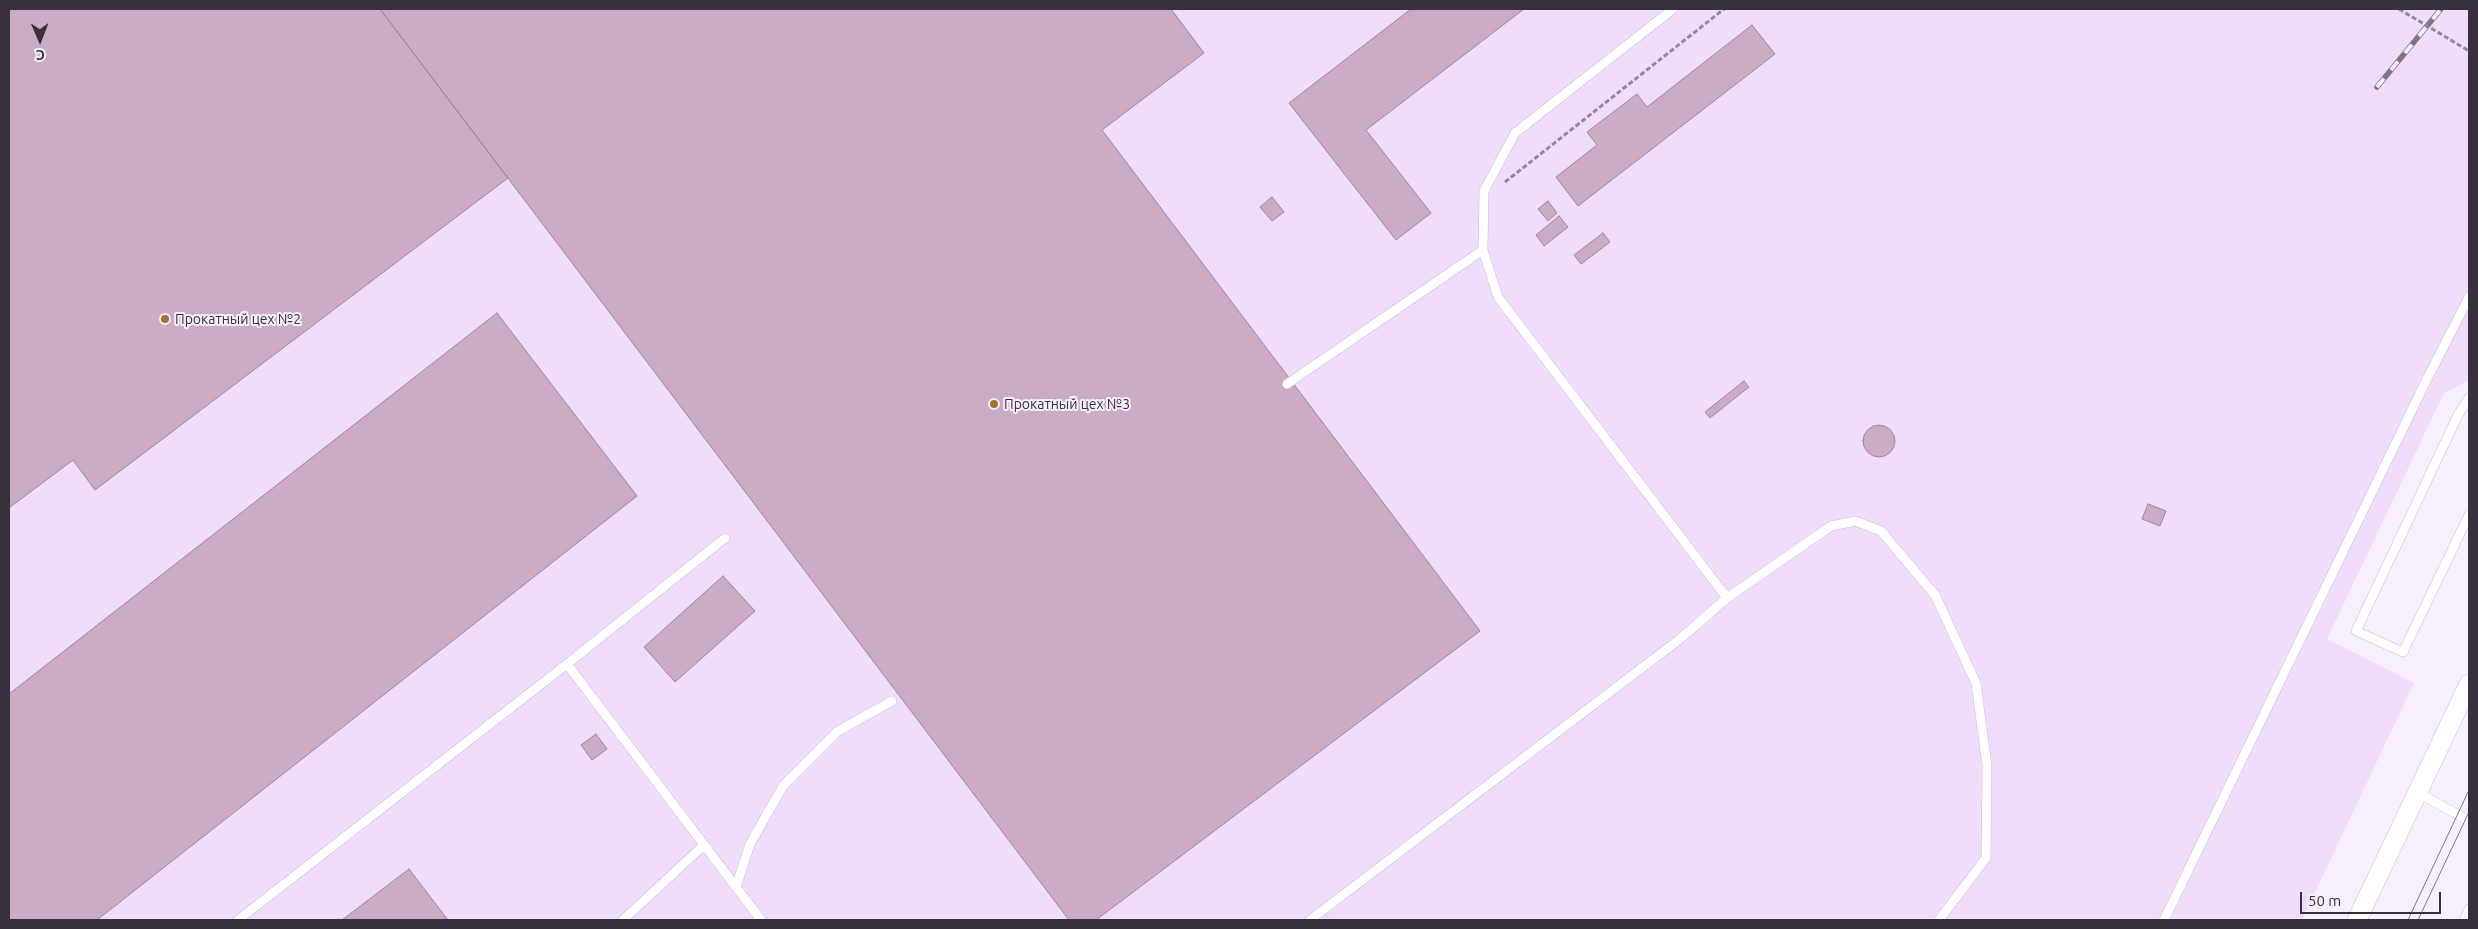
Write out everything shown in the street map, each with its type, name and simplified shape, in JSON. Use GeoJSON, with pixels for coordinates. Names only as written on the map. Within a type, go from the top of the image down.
{"type":"FeatureCollection","features":[{"type":"Feature","properties":{"kind":"street"},"geometry":{"type":"LineString","coordinates":[[2357,920],[2469,684]]}},
{"type":"Feature","properties":{"kind":"lane"},"geometry":{"type":"LineString","coordinates":[[1673,9],[1515,133],[1484,191],[1483,250],[1498,298],[1727,598]]}},
{"type":"Feature","properties":{"kind":"lane"},"geometry":{"type":"LineString","coordinates":[[1287,384],[1483,250]]}},
{"type":"Feature","properties":{"kind":"lane"},"geometry":{"type":"LineString","coordinates":[[2164,920],[2416,401],[2469,297]]}},
{"type":"Feature","properties":{"kind":"lane"},"geometry":{"type":"LineString","coordinates":[[2469,398],[2458,414],[2356,631],[2403,652],[2469,515]]}},
{"type":"Feature","properties":{"kind":"lane"},"geometry":{"type":"LineString","coordinates":[[1310,920],[1680,639],[1727,598],[1831,526],[1855,521],[1881,530],[1935,595],[1976,683],[1987,766],[1986,858],[1939,920]]}},
{"type":"Feature","properties":{"kind":"lane"},"geometry":{"type":"LineString","coordinates":[[238,920],[567,664],[725,538]]}},
{"type":"Feature","properties":{"kind":"lane"},"geometry":{"type":"LineString","coordinates":[[567,664],[761,920]]}},
{"type":"Feature","properties":{"kind":"lane"},"geometry":{"type":"LineString","coordinates":[[736,887],[750,844],[783,786],[838,731],[892,701]]}},
{"type":"Feature","properties":{"kind":"lane"},"geometry":{"type":"LineString","coordinates":[[2417,792],[2469,821]]}},
{"type":"Feature","properties":{"kind":"lane"},"geometry":{"type":"LineString","coordinates":[[623,920],[704,845]]}},
{"type":"Feature","properties":{"kind":"lane"},"geometry":{"type":"LineString","coordinates":[[2464,920],[2469,909]]}},
{"type":"Feature","properties":{"kind":"path"},"geometry":{"type":"LineString","coordinates":[[1484,198],[1724,9]]}},
{"type":"Feature","properties":{"kind":"path"},"geometry":{"type":"LineString","coordinates":[[2400,9],[2469,51]]}},
{"type":"Feature","properties":{"kind":"shaded area"},"geometry":{"type":"Polygon","coordinates":[[[9,9],[2469,9],[2469,380],[2444,393],[2327,639],[2414,683],[2302,920],[9,920],[9,9]]]}},
{"type":"Feature","properties":{"kind":"building","name":"Прокатный цех №2"},"geometry":{"type":"Polygon","coordinates":[[[9,9],[380,9],[508,178],[95,490],[73,460],[9,508],[9,9]]]}},
{"type":"Feature","properties":{"kind":"building","name":"Прокатный цех №3"},"geometry":{"type":"Polygon","coordinates":[[[380,9],[1171,9],[1204,53],[1102,130],[1480,631],[1096,920],[1069,920],[380,9]]]}},
{"type":"Feature","properties":{"kind":"building"},"geometry":{"type":"Polygon","coordinates":[[[1411,9],[1524,9],[1366,130],[1431,213],[1396,240],[1289,103],[1411,9]]]}},
{"type":"Feature","properties":{"kind":"building"},"geometry":{"type":"Polygon","coordinates":[[[1752,25],[1775,54],[1578,206],[1556,177],[1597,145],[1587,132],[1637,94],[1647,107],[1752,25]]]}},
{"type":"Feature","properties":{"kind":"building"},"geometry":{"type":"Polygon","coordinates":[[[1272,197],[1284,212],[1272,221],[1260,207],[1272,197]]]}},
{"type":"Feature","properties":{"kind":"building"},"geometry":{"type":"Polygon","coordinates":[[[1548,201],[1557,213],[1548,221],[1538,209],[1548,201]]]}},
{"type":"Feature","properties":{"kind":"building"},"geometry":{"type":"Polygon","coordinates":[[[1559,216],[1568,227],[1544,246],[1536,235],[1559,216]]]}},
{"type":"Feature","properties":{"kind":"building"},"geometry":{"type":"Polygon","coordinates":[[[1603,233],[1610,242],[1581,264],[1574,255],[1603,233]]]}},
{"type":"Feature","properties":{"kind":"building"},"geometry":{"type":"Polygon","coordinates":[[[497,313],[637,496],[97,920],[9,920],[9,694],[497,313]]]}},
{"type":"Feature","properties":{"kind":"building"},"geometry":{"type":"Polygon","coordinates":[[[1744,381],[1749,387],[1710,418],[1705,412],[1744,381]]]}},
{"type":"Feature","properties":{"kind":"building"},"geometry":{"type":"Polygon","coordinates":[[[1879,425],[1890,430],[1895,441],[1890,452],[1879,457],[1868,452],[1863,441],[1868,430],[1879,425]]]}},
{"type":"Feature","properties":{"kind":"building"},"geometry":{"type":"Polygon","coordinates":[[[2148,504],[2166,511],[2160,526],[2142,519],[2148,504]]]}},
{"type":"Feature","properties":{"kind":"building"},"geometry":{"type":"Polygon","coordinates":[[[723,576],[755,611],[675,682],[644,647],[723,576]]]}},
{"type":"Feature","properties":{"kind":"building"},"geometry":{"type":"Polygon","coordinates":[[[596,734],[607,749],[592,760],[581,745],[596,734]]]}},
{"type":"Feature","properties":{"kind":"building"},"geometry":{"type":"Polygon","coordinates":[[[409,869],[448,920],[342,920],[409,869]]]}},
{"type":"Feature","properties":{"kind":"tram line"},"geometry":{"type":"LineString","coordinates":[[2408,920],[2469,790]]}},
{"type":"Feature","properties":{"kind":"tram line"},"geometry":{"type":"LineString","coordinates":[[2418,920],[2469,812]]}},
{"type":"Feature","properties":{"kind":"railway"},"geometry":{"type":"LineString","coordinates":[[2377,87],[2441,9]]}},
{"type":"Feature","properties":{"kind":"place","name":"Прокатный цех №2"},"geometry":{"type":"Point","coordinates":[165,319]}},
{"type":"Feature","properties":{"kind":"place","name":"Прокатный цех №3"},"geometry":{"type":"Point","coordinates":[994,404]}}]}
